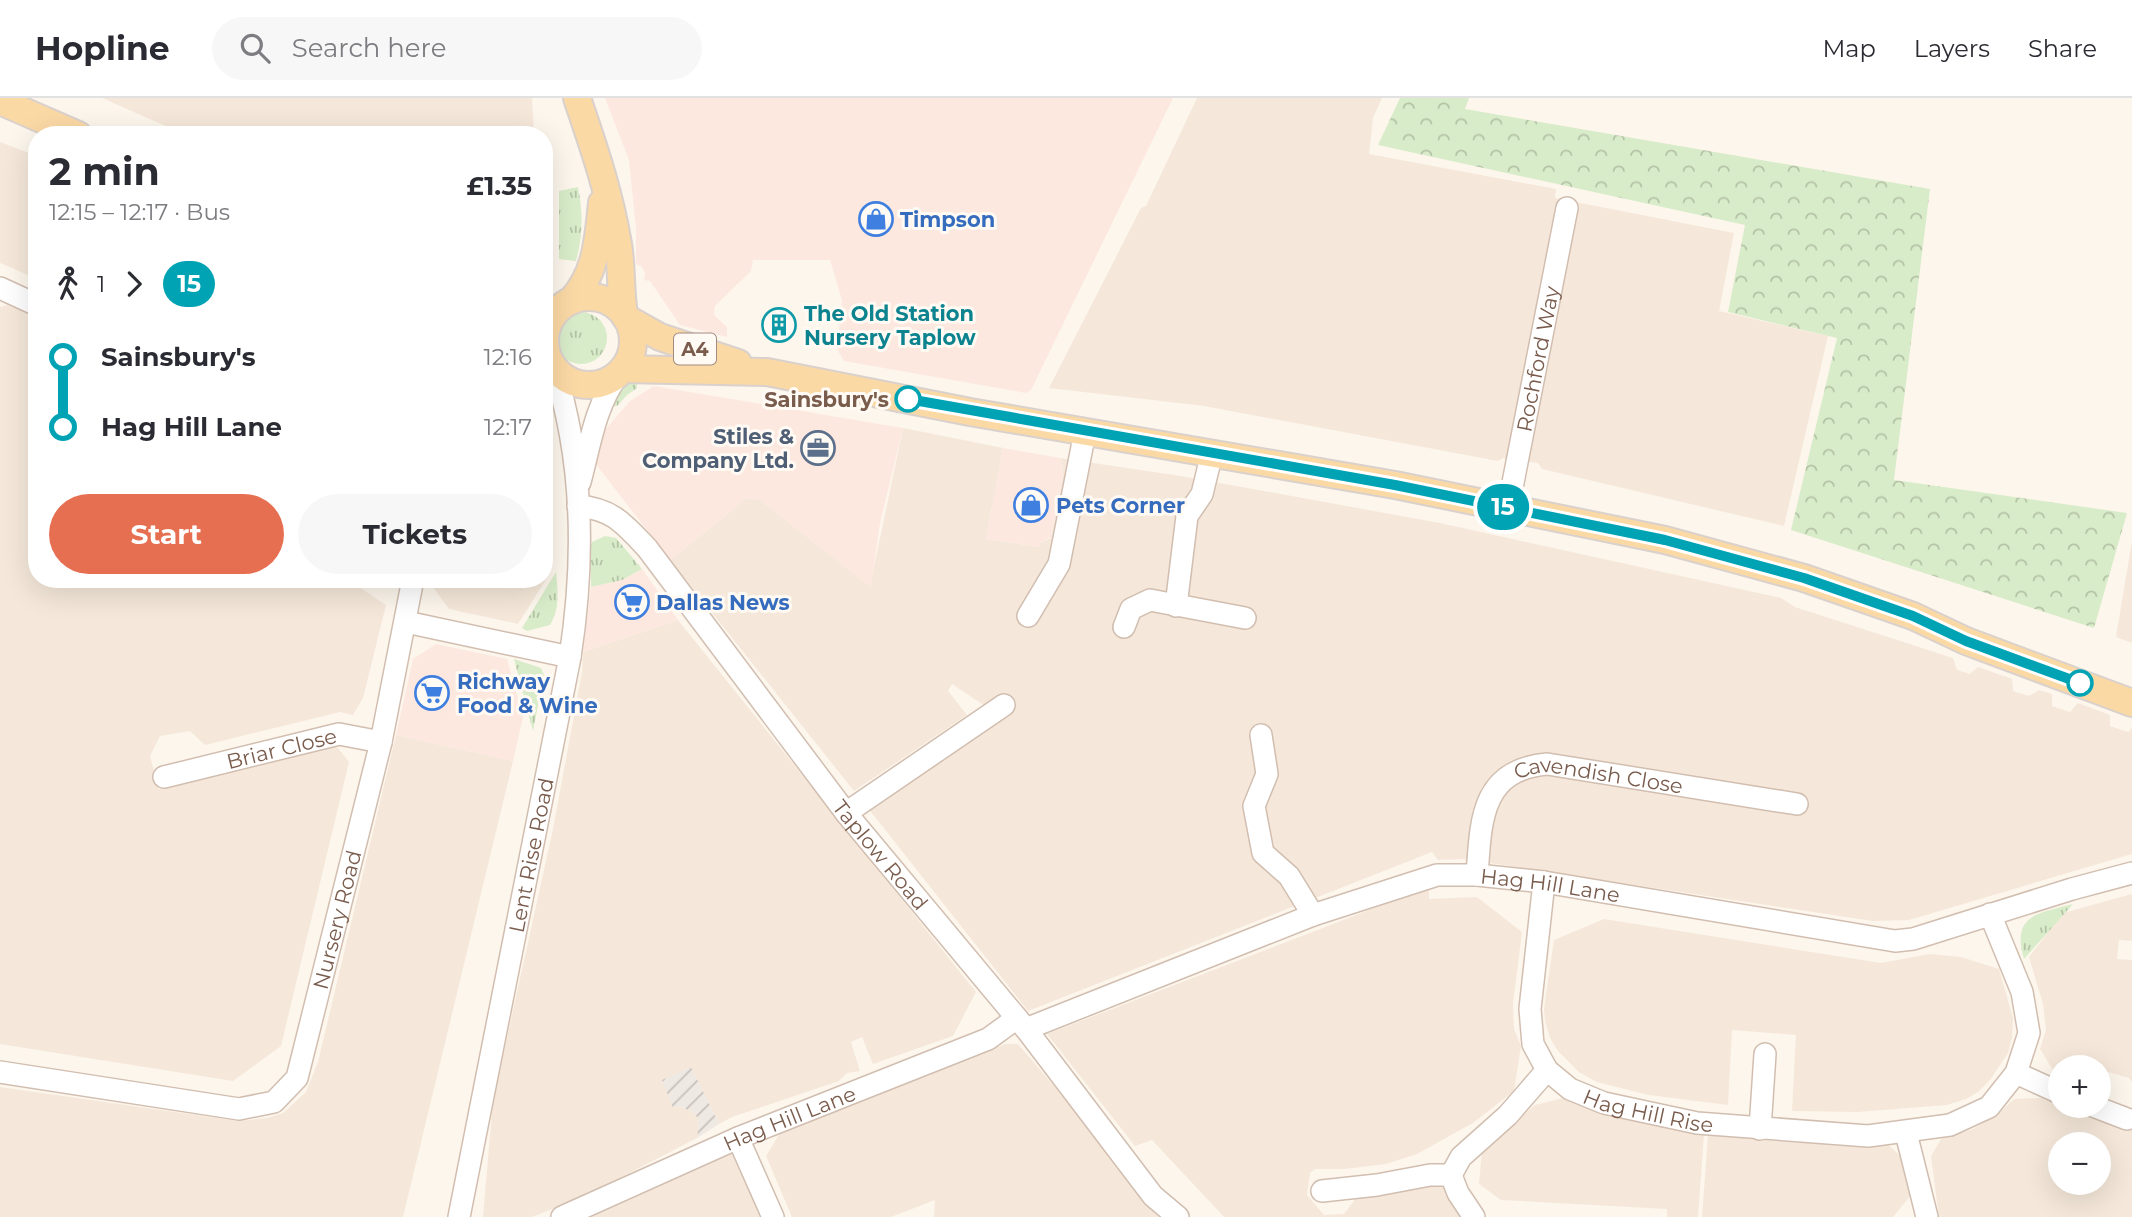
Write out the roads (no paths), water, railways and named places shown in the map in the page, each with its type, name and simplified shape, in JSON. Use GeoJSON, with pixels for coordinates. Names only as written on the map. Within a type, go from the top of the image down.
{"type":"FeatureCollection","features":[{"type":"Feature","properties":{"kind":"main road"},"geometry":{"type":"LineString","coordinates":[[553,367],[564,378],[587,386],[599,384],[621,372],[631,357],[633,345],[632,331],[625,316],[619,278],[619,248],[605,180],[577,98]]}},
{"type":"Feature","properties":{"kind":"main road"},"geometry":{"type":"LineString","coordinates":[[0,101],[57,126]]}},
{"type":"Feature","properties":{"kind":"main road"},"geometry":{"type":"LineString","coordinates":[[561,303],[584,284],[594,263],[605,180]]}},
{"type":"Feature","properties":{"kind":"main road"},"geometry":{"type":"LineString","coordinates":[[561,303],[585,297],[600,298],[613,304],[625,316]]}},
{"type":"Feature","properties":{"kind":"main road","name":"A4"},"geometry":{"type":"LineString","coordinates":[[625,316],[660,337],[767,372],[1508,508],[1665,540],[1804,578],[1913,616],[1966,641],[2132,703]]}},
{"type":"Feature","properties":{"kind":"main road","name":"A4"},"geometry":{"type":"LineString","coordinates":[[621,372],[767,372]]}},
{"type":"Feature","properties":{"kind":"street","name":"Rochford Way"},"geometry":{"type":"LineString","coordinates":[[1508,508],[1567,208]]}},
{"type":"Feature","properties":{"kind":"street"},"geometry":{"type":"LineString","coordinates":[[0,288],[28,301]]}},
{"type":"Feature","properties":{"kind":"street","name":"Lent Rise Road"},"geometry":{"type":"LineString","coordinates":[[459,1217],[579,603],[581,549],[578,498],[566,407],[553,372]]}},
{"type":"Feature","properties":{"kind":"street","name":"Lent Rise Road"},"geometry":{"type":"LineString","coordinates":[[578,498],[599,411],[605,395],[621,372]]}},
{"type":"Feature","properties":{"kind":"street"},"geometry":{"type":"LineString","coordinates":[[1028,616],[1059,564],[1085,432]]}},
{"type":"Feature","properties":{"kind":"street"},"geometry":{"type":"LineString","coordinates":[[1176,606],[1187,516],[1202,495],[1212,453]]}},
{"type":"Feature","properties":{"kind":"street","name":"Taplow Road"},"geometry":{"type":"LineString","coordinates":[[578,498],[614,516],[647,548],[846,813],[1021,1023],[1153,1196],[1178,1217]]}},
{"type":"Feature","properties":{"kind":"street","name":"Nursery Road"},"geometry":{"type":"LineString","coordinates":[[0,1072],[239,1109],[274,1102],[297,1078],[381,742],[413,588]]}},
{"type":"Feature","properties":{"kind":"street"},"geometry":{"type":"LineString","coordinates":[[1124,627],[1131,609],[1150,600],[1245,618]]}},
{"type":"Feature","properties":{"kind":"street"},"geometry":{"type":"LineString","coordinates":[[407,622],[570,657]]}},
{"type":"Feature","properties":{"kind":"street"},"geometry":{"type":"LineString","coordinates":[[846,813],[1004,705]]}},
{"type":"Feature","properties":{"kind":"street","name":"Briar Close"},"geometry":{"type":"LineString","coordinates":[[175,768],[339,734],[381,742]]}},
{"type":"Feature","properties":{"kind":"street"},"geometry":{"type":"LineString","coordinates":[[1261,735],[1267,774],[1254,806],[1263,853],[1289,876],[1313,915]]}},
{"type":"Feature","properties":{"kind":"street","name":"Cavendish Close"},"geometry":{"type":"LineString","coordinates":[[1477,876],[1480,828],[1493,791],[1510,774],[1535,765],[1548,764],[1797,804]]}},
{"type":"Feature","properties":{"kind":"street","name":"Hag Hill Lane"},"geometry":{"type":"LineString","coordinates":[[562,1217],[738,1138],[988,1040],[1021,1023],[1313,915],[1437,875],[1544,883],[1895,941],[1913,939],[2132,873]]}},
{"type":"Feature","properties":{"kind":"street","name":"Hag Hill Rise"},"geometry":{"type":"LineString","coordinates":[[1544,883],[1530,1009],[1533,1044],[1547,1070],[1570,1089],[1604,1103],[1697,1123],[1760,1129],[1868,1136],[1906,1133],[1950,1125],[1989,1107],[2016,1073],[2029,1033],[2022,992],[1990,914]]}},
{"type":"Feature","properties":{"kind":"street"},"geometry":{"type":"LineString","coordinates":[[1760,1129],[1765,1054]]}},
{"type":"Feature","properties":{"kind":"street"},"geometry":{"type":"LineString","coordinates":[[1451,1175],[1461,1157],[1508,1115],[1547,1070]]}},
{"type":"Feature","properties":{"kind":"street"},"geometry":{"type":"LineString","coordinates":[[2016,1073],[2048,1088]]}},
{"type":"Feature","properties":{"kind":"street"},"geometry":{"type":"LineString","coordinates":[[2111,1113],[2127,1119]]}},
{"type":"Feature","properties":{"kind":"street"},"geometry":{"type":"LineString","coordinates":[[1906,1133],[1927,1217]]}},
{"type":"Feature","properties":{"kind":"street"},"geometry":{"type":"LineString","coordinates":[[738,1138],[773,1217]]}},
{"type":"Feature","properties":{"kind":"street"},"geometry":{"type":"LineString","coordinates":[[1322,1191],[1377,1185],[1430,1175],[1451,1175]]}},
{"type":"Feature","properties":{"kind":"street"},"geometry":{"type":"LineString","coordinates":[[1451,1175],[1458,1193],[1474,1217]]}},
{"type":"Feature","properties":{"kind":"place","name":"Timpson"},"geometry":{"type":"Point","coordinates":[876,219]}},
{"type":"Feature","properties":{"kind":"place","name":"The Old Station Nursery Taplow"},"geometry":{"type":"Point","coordinates":[779,325]}},
{"type":"Feature","properties":{"kind":"place","name":"Sainsbury's"},"geometry":{"type":"Point","coordinates":[908,399]}},
{"type":"Feature","properties":{"kind":"place","name":"Stiles & Company Ltd."},"geometry":{"type":"Point","coordinates":[818,448]}},
{"type":"Feature","properties":{"kind":"place","name":"Pets Corner"},"geometry":{"type":"Point","coordinates":[1031,505]}},
{"type":"Feature","properties":{"kind":"place","name":"Dallas News"},"geometry":{"type":"Point","coordinates":[632,602]}},
{"type":"Feature","properties":{"kind":"place","name":"Richway Food & Wine"},"geometry":{"type":"Point","coordinates":[432,693]}}]}
